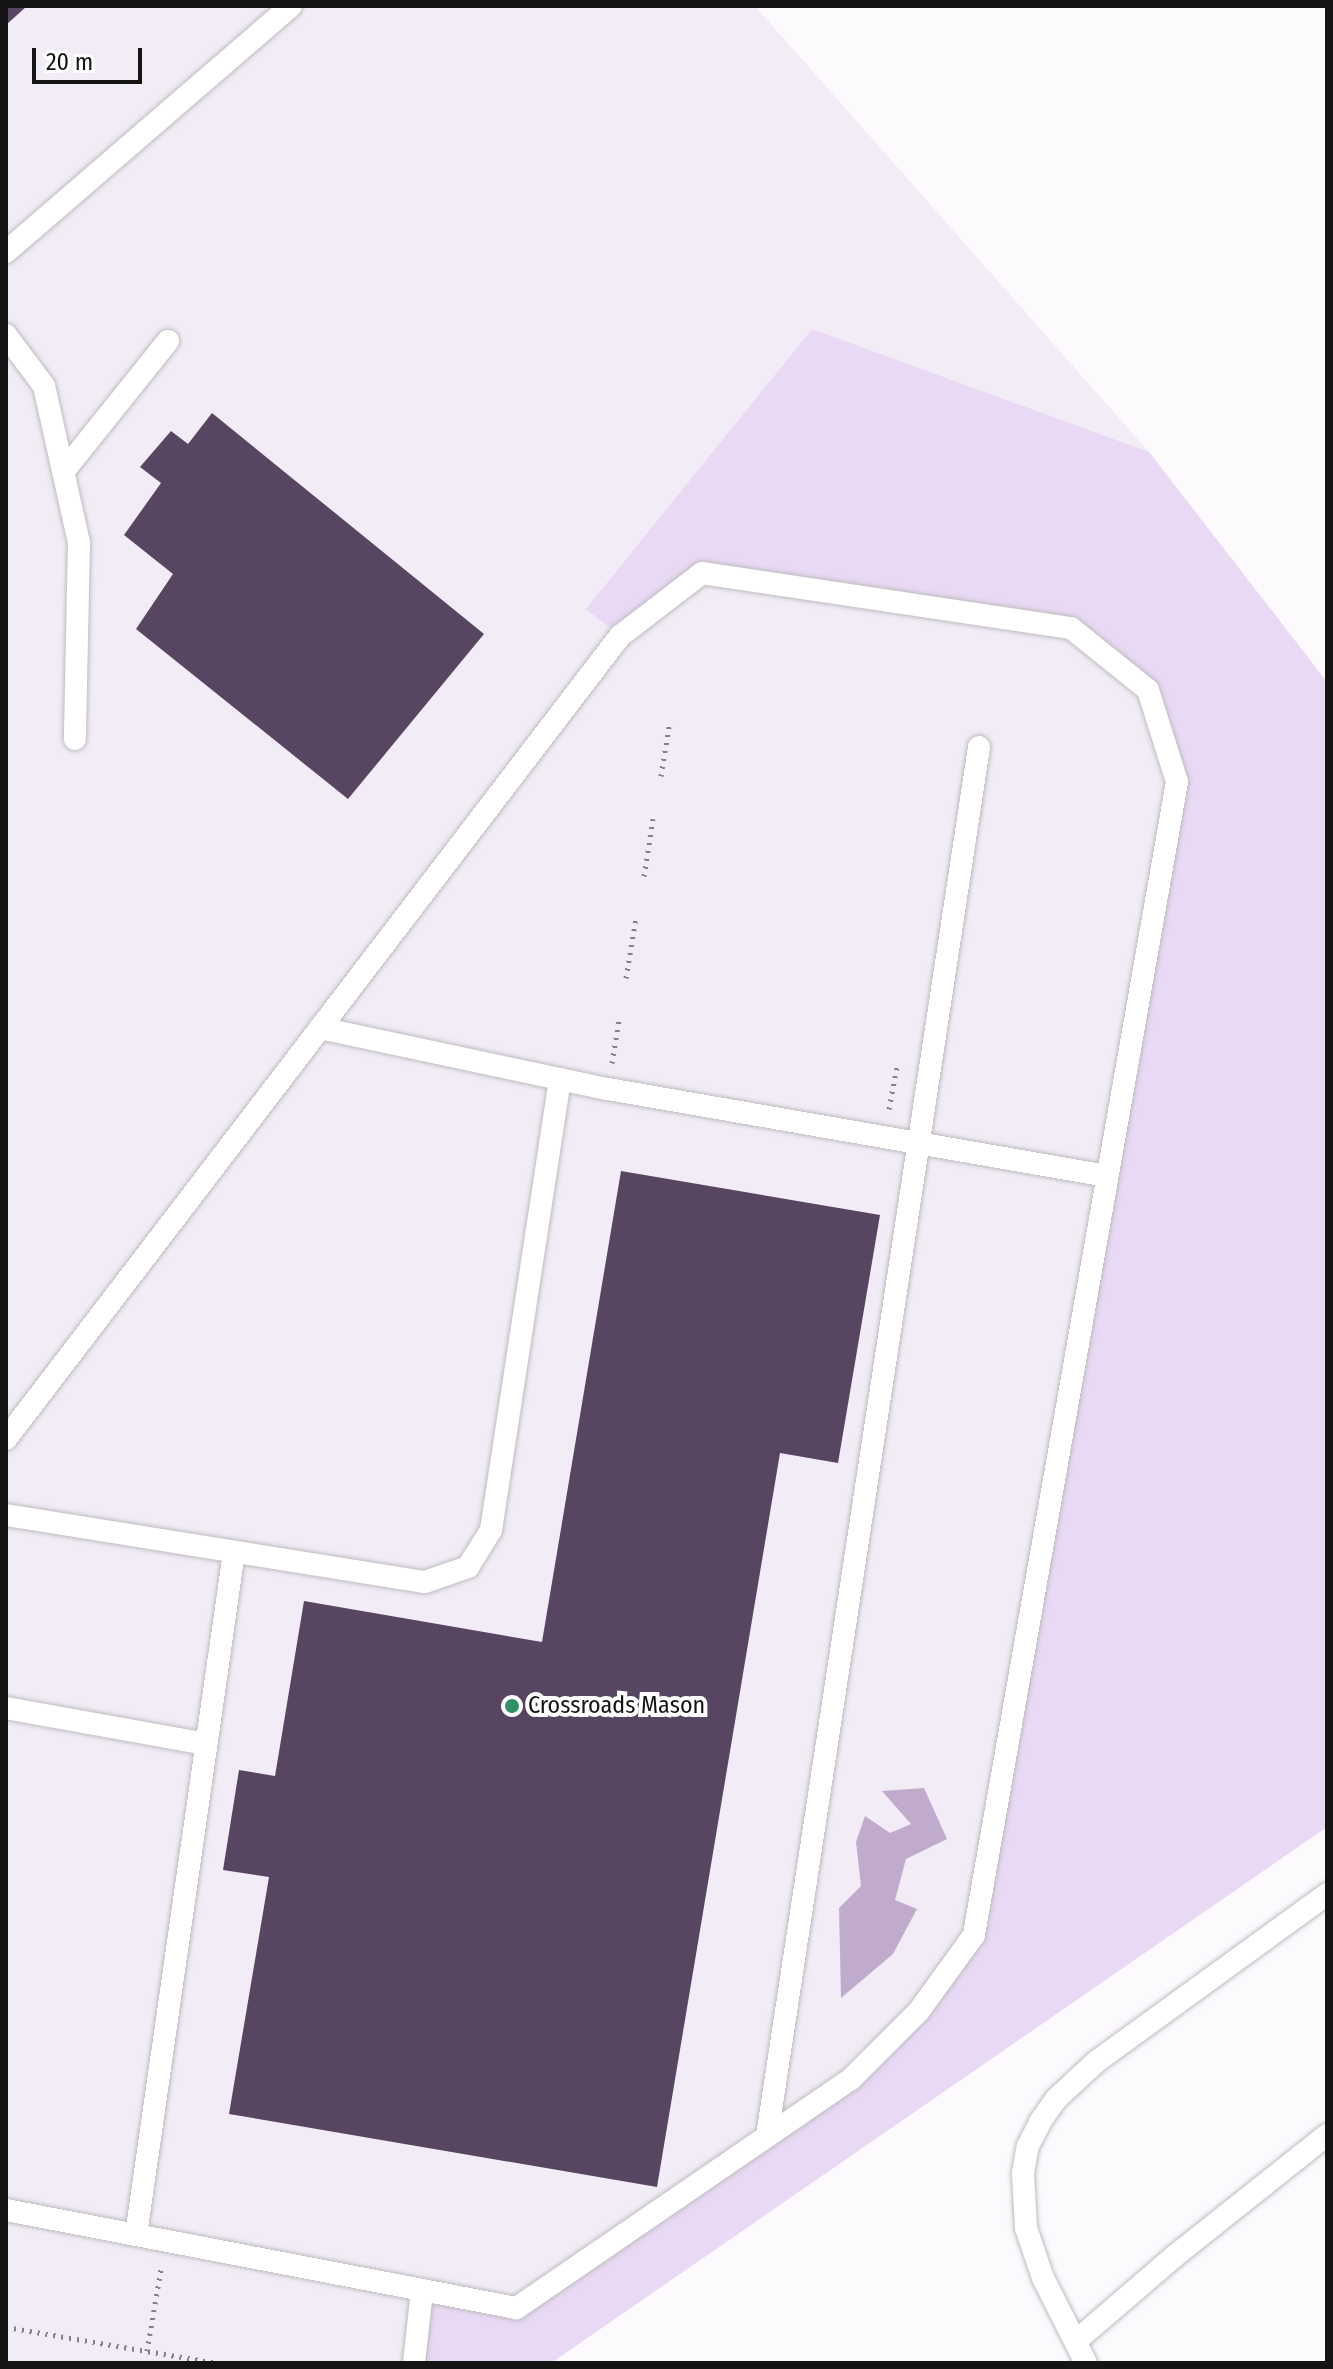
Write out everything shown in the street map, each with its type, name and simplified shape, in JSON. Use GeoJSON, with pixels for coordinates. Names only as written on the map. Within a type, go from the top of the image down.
{"type":"FeatureCollection","features":[{"type":"Feature","properties":{"kind":"lane"},"geometry":{"type":"LineString","coordinates":[[6,252],[291,6]]}},
{"type":"Feature","properties":{"kind":"lane"},"geometry":{"type":"LineString","coordinates":[[6,335],[44,386],[79,542],[75,739]]}},
{"type":"Feature","properties":{"kind":"lane"},"geometry":{"type":"LineString","coordinates":[[63,472],[168,341]]}},
{"type":"Feature","properties":{"kind":"lane"},"geometry":{"type":"LineString","coordinates":[[6,1439],[620,636],[702,573],[1071,628],[1148,690],[1177,782],[974,1935],[919,2011],[851,2079],[516,2308],[6,2210]]}},
{"type":"Feature","properties":{"kind":"lane"},"geometry":{"type":"LineString","coordinates":[[767,2136],[921,1143],[979,747]]}},
{"type":"Feature","properties":{"kind":"lane"},"geometry":{"type":"LineString","coordinates":[[320,1028],[560,1079],[1107,1176]]}},
{"type":"Feature","properties":{"kind":"lane"},"geometry":{"type":"LineString","coordinates":[[6,1515],[425,1582],[468,1567],[491,1530],[560,1079]]}},
{"type":"Feature","properties":{"kind":"lane"},"geometry":{"type":"LineString","coordinates":[[136,2235],[234,1552]]}},
{"type":"Feature","properties":{"kind":"lane"},"geometry":{"type":"LineString","coordinates":[[6,1708],[206,1744]]}},
{"type":"Feature","properties":{"kind":"lane"},"geometry":{"type":"LineString","coordinates":[[1086,2363],[1043,2278],[1026,2228],[1023,2173],[1028,2146],[1040,2122],[1056,2099],[1096,2062],[1327,1894]]}},
{"type":"Feature","properties":{"kind":"lane"},"geometry":{"type":"LineString","coordinates":[[1076,2341],[1176,2255],[1327,2135]]}},
{"type":"Feature","properties":{"kind":"lane"},"geometry":{"type":"LineString","coordinates":[[414,2363],[422,2290]]}},
{"type":"Feature","properties":{"kind":"path"},"geometry":{"type":"LineString","coordinates":[[661,776],[670,721]]}},
{"type":"Feature","properties":{"kind":"path"},"geometry":{"type":"LineString","coordinates":[[644,876],[653,819]]}},
{"type":"Feature","properties":{"kind":"path"},"geometry":{"type":"LineString","coordinates":[[626,978],[636,918]]}},
{"type":"Feature","properties":{"kind":"path"},"geometry":{"type":"LineString","coordinates":[[612,1064],[619,1020]]}},
{"type":"Feature","properties":{"kind":"path"},"geometry":{"type":"LineString","coordinates":[[887,1121],[897,1067]]}},
{"type":"Feature","properties":{"kind":"path"},"geometry":{"type":"LineString","coordinates":[[147,2351],[163,2254]]}},
{"type":"Feature","properties":{"kind":"path"},"geometry":{"type":"LineString","coordinates":[[6,2327],[217,2363]]}},
{"type":"Feature","properties":{"kind":"shaded area"},"geometry":{"type":"Polygon","coordinates":[[[6,6],[755,6],[1149,452],[1327,682],[1327,1827],[551,2363],[6,2363],[6,6]]]}},
{"type":"Feature","properties":{"kind":"shaded area"},"geometry":{"type":"Polygon","coordinates":[[[812,329],[1149,452],[1327,682],[1327,1827],[551,2363],[414,2363],[422,2290],[516,2308],[851,2079],[974,1934],[1177,782],[1148,690],[1071,628],[703,573],[620,636],[586,609],[812,329]]]}},
{"type":"Feature","properties":{"kind":"shaded area"},"geometry":{"type":"Polygon","coordinates":[[[924,1788],[947,1839],[906,1859],[895,1900],[917,1909],[893,1954],[841,1998],[839,1908],[861,1886],[856,1842],[865,1816],[890,1833],[911,1824],[882,1791],[924,1788]]]}},
{"type":"Feature","properties":{"kind":"building"},"geometry":{"type":"Polygon","coordinates":[[[6,6],[27,6],[6,25],[6,6]]]}},
{"type":"Feature","properties":{"kind":"building"},"geometry":{"type":"Polygon","coordinates":[[[212,413],[484,634],[348,799],[136,629],[173,574],[124,535],[161,483],[140,467],[171,431],[188,444],[212,413]]]}},
{"type":"Feature","properties":{"kind":"building","name":"Crossroads Mason"},"geometry":{"type":"Polygon","coordinates":[[[621,1171],[880,1215],[838,1463],[780,1453],[657,2187],[229,2114],[269,1877],[223,1870],[239,1770],[275,1776],[304,1601],[542,1642],[621,1171]]]}},
{"type":"Feature","properties":{"kind":"place","name":"Crossroads Mason"},"geometry":{"type":"Point","coordinates":[512,1706]}}]}
